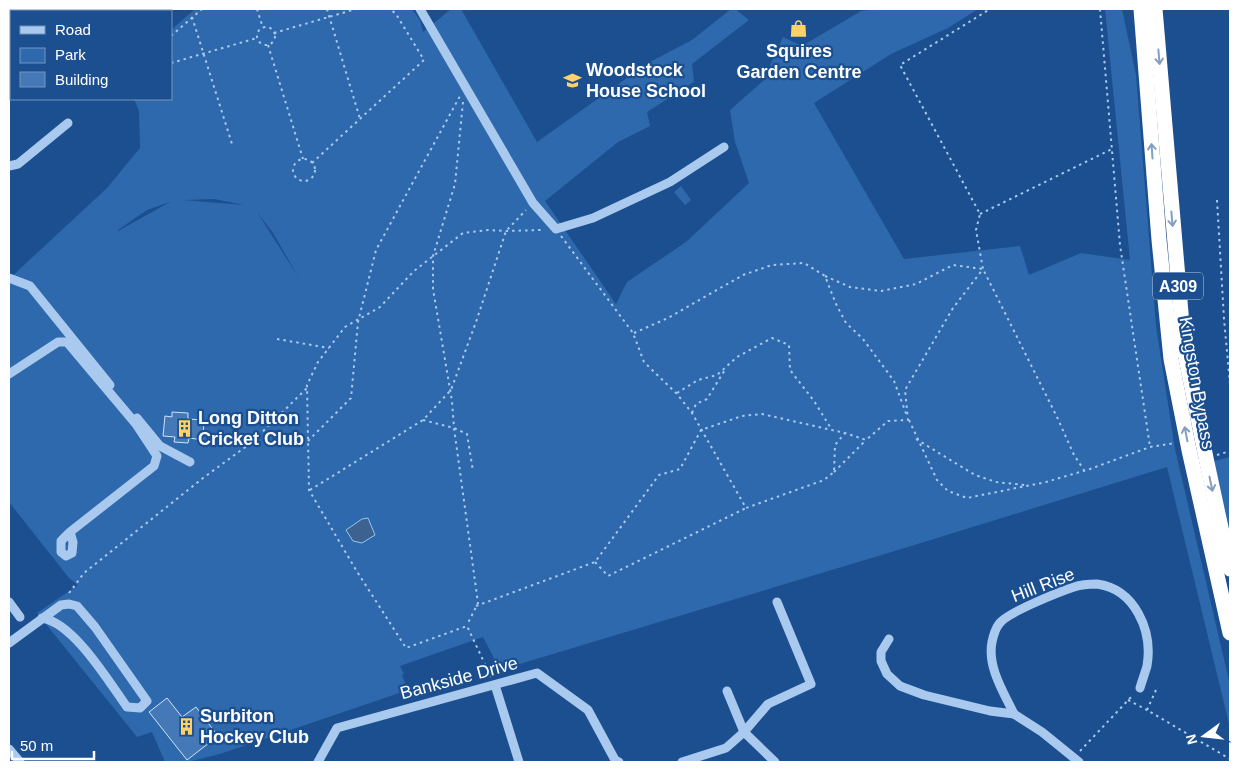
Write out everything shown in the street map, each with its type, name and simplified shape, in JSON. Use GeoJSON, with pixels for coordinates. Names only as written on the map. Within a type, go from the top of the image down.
{"type":"FeatureCollection","features":[{"type":"Feature","properties":{"kind":"highway","name":"A309"},"geometry":{"type":"LineString","coordinates":[[1135,9],[1144,46]]}},
{"type":"Feature","properties":{"kind":"highway"},"geometry":{"type":"LineString","coordinates":[[1141,9],[1144,46]]}},
{"type":"Feature","properties":{"kind":"highway","name":"Kingston Bypass"},"geometry":{"type":"LineString","coordinates":[[1155,9],[1184,348],[1230,569]]}},
{"type":"Feature","properties":{"kind":"highway","name":"Kingston Bypass"},"geometry":{"type":"LineString","coordinates":[[1144,46],[1158,240],[1170,349],[1187,441],[1230,633]]}},
{"type":"Feature","properties":{"kind":"street"},"geometry":{"type":"LineString","coordinates":[[420,9],[532,203],[556,229],[592,218],[670,182],[724,147]]}},
{"type":"Feature","properties":{"kind":"street"},"geometry":{"type":"LineString","coordinates":[[9,166],[18,164],[68,123]]}},
{"type":"Feature","properties":{"kind":"street"},"geometry":{"type":"LineString","coordinates":[[9,278],[30,286],[160,446],[190,462]]}},
{"type":"Feature","properties":{"kind":"street"},"geometry":{"type":"LineString","coordinates":[[9,374],[58,342],[67,342],[136,424],[157,456],[154,466],[70,532]]}},
{"type":"Feature","properties":{"kind":"street","name":"Hill Rise"},"geometry":{"type":"LineString","coordinates":[[1014,714],[992,665],[992,642],[999,624],[1010,615],[1076,587],[1096,584],[1112,588],[1130,599],[1142,618],[1147,644],[1147,665],[1140,688]]}},
{"type":"Feature","properties":{"kind":"street"},"geometry":{"type":"LineString","coordinates":[[9,602],[20,617]]}},
{"type":"Feature","properties":{"kind":"street"},"geometry":{"type":"LineString","coordinates":[[682,762],[726,748],[744,732],[768,704],[811,684],[777,602]]}},
{"type":"Feature","properties":{"kind":"street"},"geometry":{"type":"LineString","coordinates":[[9,643],[42,618],[61,605],[77,606],[147,701],[140,708],[127,707],[101,670],[69,632],[54,621],[42,618]]}},
{"type":"Feature","properties":{"kind":"street"},"geometry":{"type":"LineString","coordinates":[[889,639],[880,652],[881,661],[887,674],[900,686],[924,695],[990,711],[1014,714],[1042,732],[1077,760]]}},
{"type":"Feature","properties":{"kind":"street","name":"Bankside Drive"},"geometry":{"type":"LineString","coordinates":[[318,762],[337,728],[537,673],[588,710],[615,760],[619,762]]}},
{"type":"Feature","properties":{"kind":"street"},"geometry":{"type":"LineString","coordinates":[[495,685],[519,762]]}},
{"type":"Feature","properties":{"kind":"street"},"geometry":{"type":"LineString","coordinates":[[726,691],[744,732],[775,762]]}},
{"type":"Feature","properties":{"kind":"street"},"geometry":{"type":"LineString","coordinates":[[9,749],[20,762]]}},
{"type":"Feature","properties":{"kind":"path"},"geometry":{"type":"LineString","coordinates":[[172,35],[202,9]]}},
{"type":"Feature","properties":{"kind":"path"},"geometry":{"type":"LineString","coordinates":[[257,9],[263,28]]}},
{"type":"Feature","properties":{"kind":"path"},"geometry":{"type":"LineString","coordinates":[[327,9],[360,119]]}},
{"type":"Feature","properties":{"kind":"path"},"geometry":{"type":"LineString","coordinates":[[274,32],[356,9]]}},
{"type":"Feature","properties":{"kind":"path"},"geometry":{"type":"LineString","coordinates":[[312,163],[424,60],[396,14],[390,9]]}},
{"type":"Feature","properties":{"kind":"path"},"geometry":{"type":"LineString","coordinates":[[990,9],[900,65],[980,214],[976,230],[983,268],[1074,455],[1084,470]]}},
{"type":"Feature","properties":{"kind":"path"},"geometry":{"type":"LineString","coordinates":[[1100,9],[1120,245],[1150,447]]}},
{"type":"Feature","properties":{"kind":"path"},"geometry":{"type":"LineString","coordinates":[[192,18],[232,144]]}},
{"type":"Feature","properties":{"kind":"path"},"geometry":{"type":"LineString","coordinates":[[263,28],[270,28],[274,32],[274,39],[268,45],[261,44],[257,38],[257,33],[263,28]]}},
{"type":"Feature","properties":{"kind":"path"},"geometry":{"type":"LineString","coordinates":[[172,63],[257,38]]}},
{"type":"Feature","properties":{"kind":"path"},"geometry":{"type":"LineString","coordinates":[[268,45],[303,159]]}},
{"type":"Feature","properties":{"kind":"path"},"geometry":{"type":"LineString","coordinates":[[307,388],[310,490],[356,570],[406,648],[467,626],[478,603],[450,390],[433,289],[433,256],[455,184],[465,87]]}},
{"type":"Feature","properties":{"kind":"path"},"geometry":{"type":"LineString","coordinates":[[308,441],[351,398],[358,320],[376,250],[465,87]]}},
{"type":"Feature","properties":{"kind":"path"},"geometry":{"type":"LineString","coordinates":[[980,214],[1112,148]]}},
{"type":"Feature","properties":{"kind":"path"},"geometry":{"type":"LineString","coordinates":[[303,159],[312,163],[315,170],[313,176],[307,180],[300,180],[295,176],[293,169],[296,162],[303,159]]}},
{"type":"Feature","properties":{"kind":"path"},"geometry":{"type":"LineString","coordinates":[[1217,200],[1230,384]]}},
{"type":"Feature","properties":{"kind":"path"},"geometry":{"type":"LineString","coordinates":[[310,490],[423,420],[450,390],[476,322],[506,232],[532,203]]}},
{"type":"Feature","properties":{"kind":"path"},"geometry":{"type":"LineString","coordinates":[[61,605],[84,573],[203,478],[251,443],[307,388],[318,362],[346,327],[380,306],[414,271],[463,233],[488,230],[506,232],[556,229],[633,333],[644,362],[677,394],[692,413],[746,508]]}},
{"type":"Feature","properties":{"kind":"path"},"geometry":{"type":"LineString","coordinates":[[633,333],[668,318],[743,274],[772,265],[804,263],[825,276],[850,287],[881,291],[916,284],[953,265],[983,268]]}},
{"type":"Feature","properties":{"kind":"path"},"geometry":{"type":"LineString","coordinates":[[908,420],[905,390],[953,308],[983,268]]}},
{"type":"Feature","properties":{"kind":"path"},"geometry":{"type":"LineString","coordinates":[[825,276],[846,323],[863,340],[894,381],[916,439],[937,480],[948,491],[967,498],[1046,482],[1150,447],[1187,441]]}},
{"type":"Feature","properties":{"kind":"path"},"geometry":{"type":"LineString","coordinates":[[677,394],[698,380],[717,375],[737,358],[772,338],[789,346],[790,370],[814,401],[832,430]]}},
{"type":"Feature","properties":{"kind":"path"},"geometry":{"type":"LineString","coordinates":[[277,339],[329,348]]}},
{"type":"Feature","properties":{"kind":"path"},"geometry":{"type":"LineString","coordinates":[[692,413],[696,404],[707,399],[727,366]]}},
{"type":"Feature","properties":{"kind":"path"},"geometry":{"type":"LineString","coordinates":[[476,606],[595,562],[659,475],[680,470],[701,430],[742,416],[762,414],[846,433],[866,440]]}},
{"type":"Feature","properties":{"kind":"path"},"geometry":{"type":"LineString","coordinates":[[423,420],[454,428],[467,434],[473,471]]}},
{"type":"Feature","properties":{"kind":"path"},"geometry":{"type":"LineString","coordinates":[[595,562],[608,576],[746,508],[824,480],[888,421],[908,420]]}},
{"type":"Feature","properties":{"kind":"path"},"geometry":{"type":"LineString","coordinates":[[834,472],[835,445],[846,433]]}},
{"type":"Feature","properties":{"kind":"path"},"geometry":{"type":"LineString","coordinates":[[916,439],[976,475],[996,482],[1028,485]]}},
{"type":"Feature","properties":{"kind":"path"},"geometry":{"type":"LineString","coordinates":[[467,626],[495,685]]}},
{"type":"Feature","properties":{"kind":"path"},"geometry":{"type":"LineString","coordinates":[[1077,760],[1140,688]]}},
{"type":"Feature","properties":{"kind":"path"},"geometry":{"type":"LineString","coordinates":[[1147,710],[1156,690]]}},
{"type":"Feature","properties":{"kind":"path"},"geometry":{"type":"LineString","coordinates":[[1128,700],[1230,759]]}},
{"type":"Feature","properties":{"kind":"green space"},"geometry":{"type":"Polygon","coordinates":[[[195,9],[412,9],[420,20],[423,32],[451,9],[461,9],[537,142],[648,63],[692,40],[731,9],[735,9],[749,20],[692,64],[694,82],[647,112],[650,126],[618,142],[545,201],[616,304],[627,282],[686,242],[749,183],[735,142],[730,110],[763,81],[783,37],[802,46],[861,11],[878,9],[978,9],[948,28],[891,54],[814,103],[904,259],[1020,246],[1029,275],[1081,253],[1130,260],[1105,9],[1122,9],[1136,75],[1156,326],[1175,449],[1230,685],[1230,728],[1167,467],[500,670],[483,637],[400,666],[408,690],[220,754],[188,762],[165,762],[152,732],[137,737],[37,613],[78,585],[69,578],[9,502],[9,279],[107,188],[140,148],[139,111],[134,100],[172,100],[172,29],[195,9]],[[214,199],[183,200],[244,205],[214,199]],[[170,202],[147,210],[118,231],[170,202]],[[257,212],[299,278],[273,233],[257,212]]]}},
{"type":"Feature","properties":{"kind":"green space"},"geometry":{"type":"Polygon","coordinates":[[[681,186],[691,200],[685,205],[674,192],[681,186]]]}},
{"type":"Feature","properties":{"kind":"green space"},"geometry":{"type":"Polygon","coordinates":[[[1230,457],[1230,532],[1214,461],[1230,457]]]}},
{"type":"Feature","properties":{"kind":"shaded area"},"geometry":{"type":"Polygon","coordinates":[[[368,518],[375,535],[362,543],[353,541],[346,530],[362,519],[368,518]]]}},
{"type":"Feature","properties":{"kind":"building","name":"Long Ditton Cricket Club"},"geometry":{"type":"Polygon","coordinates":[[[172,412],[188,413],[188,419],[204,420],[203,440],[189,438],[188,443],[174,442],[175,437],[163,436],[165,416],[172,417],[172,412]]]}},
{"type":"Feature","properties":{"kind":"building","name":"Surbiton Hockey Club"},"geometry":{"type":"Polygon","coordinates":[[[167,698],[182,717],[196,707],[218,736],[187,760],[149,712],[167,698]]]}},
{"type":"Feature","properties":{"kind":"place","name":"Squires Garden Centre"},"geometry":{"type":"Point","coordinates":[799,28]}},
{"type":"Feature","properties":{"kind":"place","name":"Woodstock House School"},"geometry":{"type":"Point","coordinates":[572,80]}},
{"type":"Feature","properties":{"kind":"place","name":"Long Ditton Cricket Club"},"geometry":{"type":"Point","coordinates":[184,428]}},
{"type":"Feature","properties":{"kind":"place","name":"Surbiton Hockey Club"},"geometry":{"type":"Point","coordinates":[186,726]}}]}
